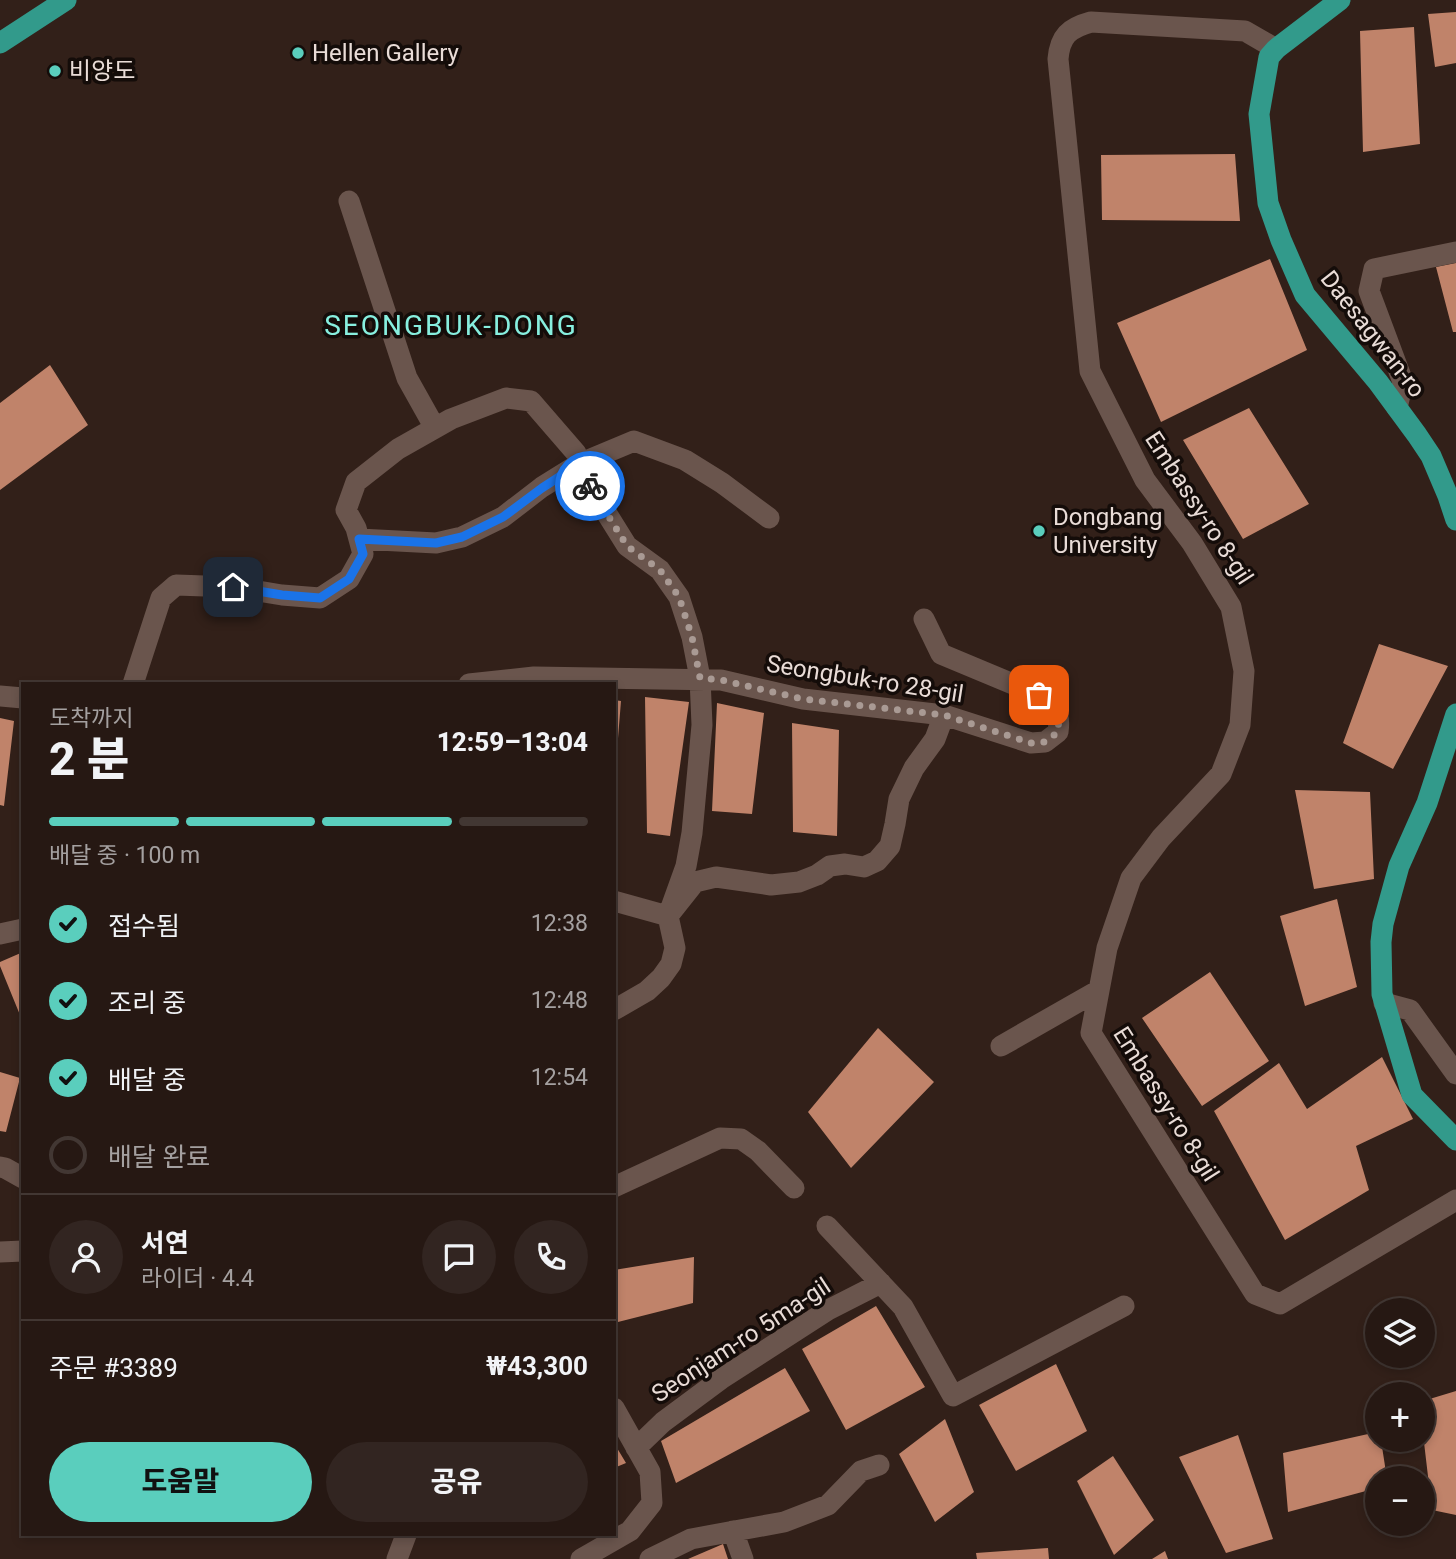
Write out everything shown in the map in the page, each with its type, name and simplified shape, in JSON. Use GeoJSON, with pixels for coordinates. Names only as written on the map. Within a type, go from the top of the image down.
{"type":"FeatureCollection","features":[{"type":"Feature","properties":{"kind":"main road"},"geometry":{"type":"LineString","coordinates":[[0,43],[66,0]]}},
{"type":"Feature","properties":{"kind":"main road"},"geometry":{"type":"LineString","coordinates":[[1276,48],[1340,0]]}},
{"type":"Feature","properties":{"kind":"main road","name":"Daesagwan-ro"},"geometry":{"type":"LineString","coordinates":[[1276,48],[1269,57],[1259,114],[1268,203],[1305,295],[1378,382],[1431,456],[1456,520]]}},
{"type":"Feature","properties":{"kind":"main road"},"geometry":{"type":"LineString","coordinates":[[1456,714],[1427,803],[1399,866],[1383,924],[1381,955],[1382,994],[1412,1095],[1456,1140]]}},
{"type":"Feature","properties":{"kind":"street","name":"Embassy-ro 8-gil"},"geometry":{"type":"LineString","coordinates":[[1276,48],[1245,31],[1091,22],[1070,31],[1059,46],[1058,59],[1090,371],[1144,480],[1192,543],[1231,607],[1244,671],[1240,725],[1221,774],[1161,838],[1131,878],[1107,948],[1091,1033],[1255,1294],[1280,1304],[1456,1199]]}},
{"type":"Feature","properties":{"kind":"street"},"geometry":{"type":"LineString","coordinates":[[349,201],[407,378],[435,428]]}},
{"type":"Feature","properties":{"kind":"street"},"geometry":{"type":"LineString","coordinates":[[1397,408],[1403,382],[1369,291],[1374,269],[1456,253]]}},
{"type":"Feature","properties":{"kind":"street"},"geometry":{"type":"LineString","coordinates":[[134,682],[161,598],[176,585],[233,587],[320,598],[349,579],[363,554],[356,528],[346,510],[356,482],[398,449],[451,419],[506,398],[531,401],[576,453],[584,477],[627,546],[660,570],[679,597],[692,637],[700,678],[702,725],[692,833],[686,866],[668,916],[675,948],[671,964],[661,978],[647,990],[616,1009]]}},
{"type":"Feature","properties":{"kind":"street"},"geometry":{"type":"LineString","coordinates":[[359,539],[436,543],[462,537],[503,517],[579,464],[634,441],[685,460],[769,518]]}},
{"type":"Feature","properties":{"kind":"street","name":"Seongbuk-ro 28-gil"},"geometry":{"type":"LineString","coordinates":[[488,682],[534,677],[700,678],[721,680],[803,699],[944,715],[1031,743],[1045,742],[1058,732],[1059,718],[1052,705],[1039,695],[941,654],[924,619]]}},
{"type":"Feature","properties":{"kind":"street"},"geometry":{"type":"LineString","coordinates":[[0,696],[21,698]]}},
{"type":"Feature","properties":{"kind":"street"},"geometry":{"type":"LineString","coordinates":[[668,916],[695,882],[716,877],[771,885],[799,882],[817,876],[830,866],[845,864],[863,867],[877,862],[890,846],[899,799],[914,768],[935,739],[944,715]]}},
{"type":"Feature","properties":{"kind":"street"},"geometry":{"type":"LineString","coordinates":[[616,902],[668,916]]}},
{"type":"Feature","properties":{"kind":"street"},"geometry":{"type":"LineString","coordinates":[[0,934],[21,929]]}},
{"type":"Feature","properties":{"kind":"street"},"geometry":{"type":"LineString","coordinates":[[1001,1046],[1099,990]]}},
{"type":"Feature","properties":{"kind":"street"},"geometry":{"type":"LineString","coordinates":[[1384,1003],[1410,1010],[1456,1074]]}},
{"type":"Feature","properties":{"kind":"street"},"geometry":{"type":"LineString","coordinates":[[616,1186],[720,1138],[741,1139],[758,1151],[794,1188]]}},
{"type":"Feature","properties":{"kind":"street"},"geometry":{"type":"LineString","coordinates":[[0,1167],[21,1177]]}},
{"type":"Feature","properties":{"kind":"street","name":"Seonjam-ro 5ma-gil"},"geometry":{"type":"LineString","coordinates":[[827,1226],[903,1307],[953,1396],[1124,1306]]}},
{"type":"Feature","properties":{"kind":"street"},"geometry":{"type":"LineString","coordinates":[[0,1252],[21,1251]]}},
{"type":"Feature","properties":{"kind":"street","name":"Seonjam-ro 5ma-gil"},"geometry":{"type":"LineString","coordinates":[[636,1448],[663,1422],[721,1379],[828,1310],[881,1283]]}},
{"type":"Feature","properties":{"kind":"street"},"geometry":{"type":"LineString","coordinates":[[581,1559],[630,1531],[652,1503],[650,1472],[616,1412]]}},
{"type":"Feature","properties":{"kind":"street"},"geometry":{"type":"LineString","coordinates":[[650,1559],[691,1539],[783,1522],[828,1505],[861,1471],[879,1465]]}},
{"type":"Feature","properties":{"kind":"street"},"geometry":{"type":"LineString","coordinates":[[733,1531],[743,1559]]}},
{"type":"Feature","properties":{"kind":"street"},"geometry":{"type":"LineString","coordinates":[[397,1559],[406,1536]]}},
{"type":"Feature","properties":{"kind":"building"},"geometry":{"type":"Polygon","coordinates":[[[1456,12],[1456,63],[1435,67],[1428,14],[1456,12]]]}},
{"type":"Feature","properties":{"kind":"building"},"geometry":{"type":"Polygon","coordinates":[[[1414,27],[1420,144],[1363,152],[1360,31],[1414,27]]]}},
{"type":"Feature","properties":{"kind":"building"},"geometry":{"type":"Polygon","coordinates":[[[1235,154],[1240,221],[1102,220],[1101,155],[1235,154]]]}},
{"type":"Feature","properties":{"kind":"building"},"geometry":{"type":"Polygon","coordinates":[[[1270,259],[1307,350],[1161,422],[1117,323],[1270,259]]]}},
{"type":"Feature","properties":{"kind":"building"},"geometry":{"type":"Polygon","coordinates":[[[1456,263],[1456,332],[1453,332],[1436,267],[1456,263]]]}},
{"type":"Feature","properties":{"kind":"building"},"geometry":{"type":"Polygon","coordinates":[[[50,365],[88,425],[0,490],[0,403],[50,365]]]}},
{"type":"Feature","properties":{"kind":"building"},"geometry":{"type":"Polygon","coordinates":[[[1249,408],[1309,504],[1243,539],[1183,440],[1249,408]]]}},
{"type":"Feature","properties":{"kind":"building"},"geometry":{"type":"Polygon","coordinates":[[[1379,644],[1448,666],[1393,769],[1343,743],[1379,644]]]}},
{"type":"Feature","properties":{"kind":"building"},"geometry":{"type":"Polygon","coordinates":[[[645,697],[689,702],[670,836],[647,833],[645,697]]]}},
{"type":"Feature","properties":{"kind":"building"},"geometry":{"type":"Polygon","coordinates":[[[616,700],[621,701],[616,763],[616,700]]]}},
{"type":"Feature","properties":{"kind":"building"},"geometry":{"type":"Polygon","coordinates":[[[717,703],[764,713],[752,814],[712,811],[717,703]]]}},
{"type":"Feature","properties":{"kind":"building"},"geometry":{"type":"Polygon","coordinates":[[[0,718],[14,721],[4,806],[0,805],[0,718]]]}},
{"type":"Feature","properties":{"kind":"building"},"geometry":{"type":"Polygon","coordinates":[[[792,723],[839,730],[837,836],[793,832],[792,723]]]}},
{"type":"Feature","properties":{"kind":"building"},"geometry":{"type":"Polygon","coordinates":[[[1295,790],[1370,792],[1374,879],[1314,889],[1295,790]]]}},
{"type":"Feature","properties":{"kind":"building"},"geometry":{"type":"Polygon","coordinates":[[[1337,899],[1357,987],[1305,1006],[1280,916],[1337,899]]]}},
{"type":"Feature","properties":{"kind":"building"},"geometry":{"type":"Polygon","coordinates":[[[21,953],[20,1015],[0,966],[0,962],[21,953]]]}},
{"type":"Feature","properties":{"kind":"building"},"geometry":{"type":"Polygon","coordinates":[[[1210,972],[1269,1061],[1202,1106],[1142,1018],[1210,972]]]}},
{"type":"Feature","properties":{"kind":"building"},"geometry":{"type":"Polygon","coordinates":[[[878,1028],[934,1082],[851,1168],[808,1112],[878,1028]]]}},
{"type":"Feature","properties":{"kind":"building"},"geometry":{"type":"Polygon","coordinates":[[[1382,1057],[1413,1119],[1356,1146],[1369,1190],[1285,1240],[1214,1111],[1279,1063],[1307,1109],[1382,1057]]]}},
{"type":"Feature","properties":{"kind":"building"},"geometry":{"type":"Polygon","coordinates":[[[0,1072],[20,1078],[6,1132],[0,1131],[0,1072]]]}},
{"type":"Feature","properties":{"kind":"building"},"geometry":{"type":"Polygon","coordinates":[[[694,1257],[693,1303],[616,1322],[616,1270],[694,1257]]]}},
{"type":"Feature","properties":{"kind":"building"},"geometry":{"type":"Polygon","coordinates":[[[876,1306],[925,1387],[846,1430],[802,1349],[876,1306]]]}},
{"type":"Feature","properties":{"kind":"building"},"geometry":{"type":"Polygon","coordinates":[[[1056,1364],[1087,1431],[1016,1471],[979,1405],[1056,1364]]]}},
{"type":"Feature","properties":{"kind":"building"},"geometry":{"type":"Polygon","coordinates":[[[785,1368],[810,1411],[676,1483],[661,1441],[785,1368]]]}},
{"type":"Feature","properties":{"kind":"building"},"geometry":{"type":"Polygon","coordinates":[[[1456,1391],[1456,1515],[1435,1511],[1435,1466],[1427,1466],[1425,1452],[1435,1452],[1435,1397],[1456,1391]]]}},
{"type":"Feature","properties":{"kind":"building"},"geometry":{"type":"Polygon","coordinates":[[[945,1419],[974,1492],[935,1522],[899,1454],[945,1419]]]}},
{"type":"Feature","properties":{"kind":"building"},"geometry":{"type":"Polygon","coordinates":[[[1238,1435],[1273,1539],[1226,1553],[1179,1457],[1238,1435]]]}},
{"type":"Feature","properties":{"kind":"building"},"geometry":{"type":"Polygon","coordinates":[[[1365,1435],[1365,1452],[1383,1452],[1385,1466],[1365,1466],[1365,1491],[1288,1512],[1283,1453],[1365,1435]]]}},
{"type":"Feature","properties":{"kind":"building"},"geometry":{"type":"Polygon","coordinates":[[[616,1446],[626,1463],[616,1467],[616,1446]]]}},
{"type":"Feature","properties":{"kind":"building"},"geometry":{"type":"Polygon","coordinates":[[[1113,1456],[1154,1520],[1114,1555],[1077,1481],[1113,1456]]]}},
{"type":"Feature","properties":{"kind":"building"},"geometry":{"type":"Polygon","coordinates":[[[723,1544],[728,1559],[688,1559],[723,1544]]]}},
{"type":"Feature","properties":{"kind":"building"},"geometry":{"type":"Polygon","coordinates":[[[1048,1548],[1049,1559],[977,1559],[976,1553],[1048,1548]]]}},
{"type":"Feature","properties":{"kind":"building"},"geometry":{"type":"Polygon","coordinates":[[[1165,1551],[1168,1559],[1152,1559],[1165,1551]]]}},
{"type":"Feature","properties":{"kind":"way so far"},"geometry":{"type":"LineString","coordinates":[[590,486],[627,546],[660,570],[679,597],[692,637],[700,678],[721,680],[803,699],[944,715],[1031,743],[1045,742],[1058,732],[1059,718],[1052,705],[1039,695]]}},
{"type":"Feature","properties":{"kind":"place","name":"Hellen Gallery"},"geometry":{"type":"Point","coordinates":[298,53]}},
{"type":"Feature","properties":{"kind":"place","name":"비양도"},"geometry":{"type":"Point","coordinates":[55,71]}},
{"type":"Feature","properties":{"kind":"place","name":"Dongbang University"},"geometry":{"type":"Point","coordinates":[1039,531]}},
{"type":"Feature","properties":{"kind":"district","name":"SEONGBUK-DONG"},"geometry":{"type":"Point","coordinates":[451,325]}},
{"type":"Feature","properties":{"kind":"route"},"geometry":{"type":"LineString","coordinates":[[233,587],[320,598],[349,579],[363,554],[359,539],[436,543],[462,537],[503,517],[579,464],[590,486]]}}]}
